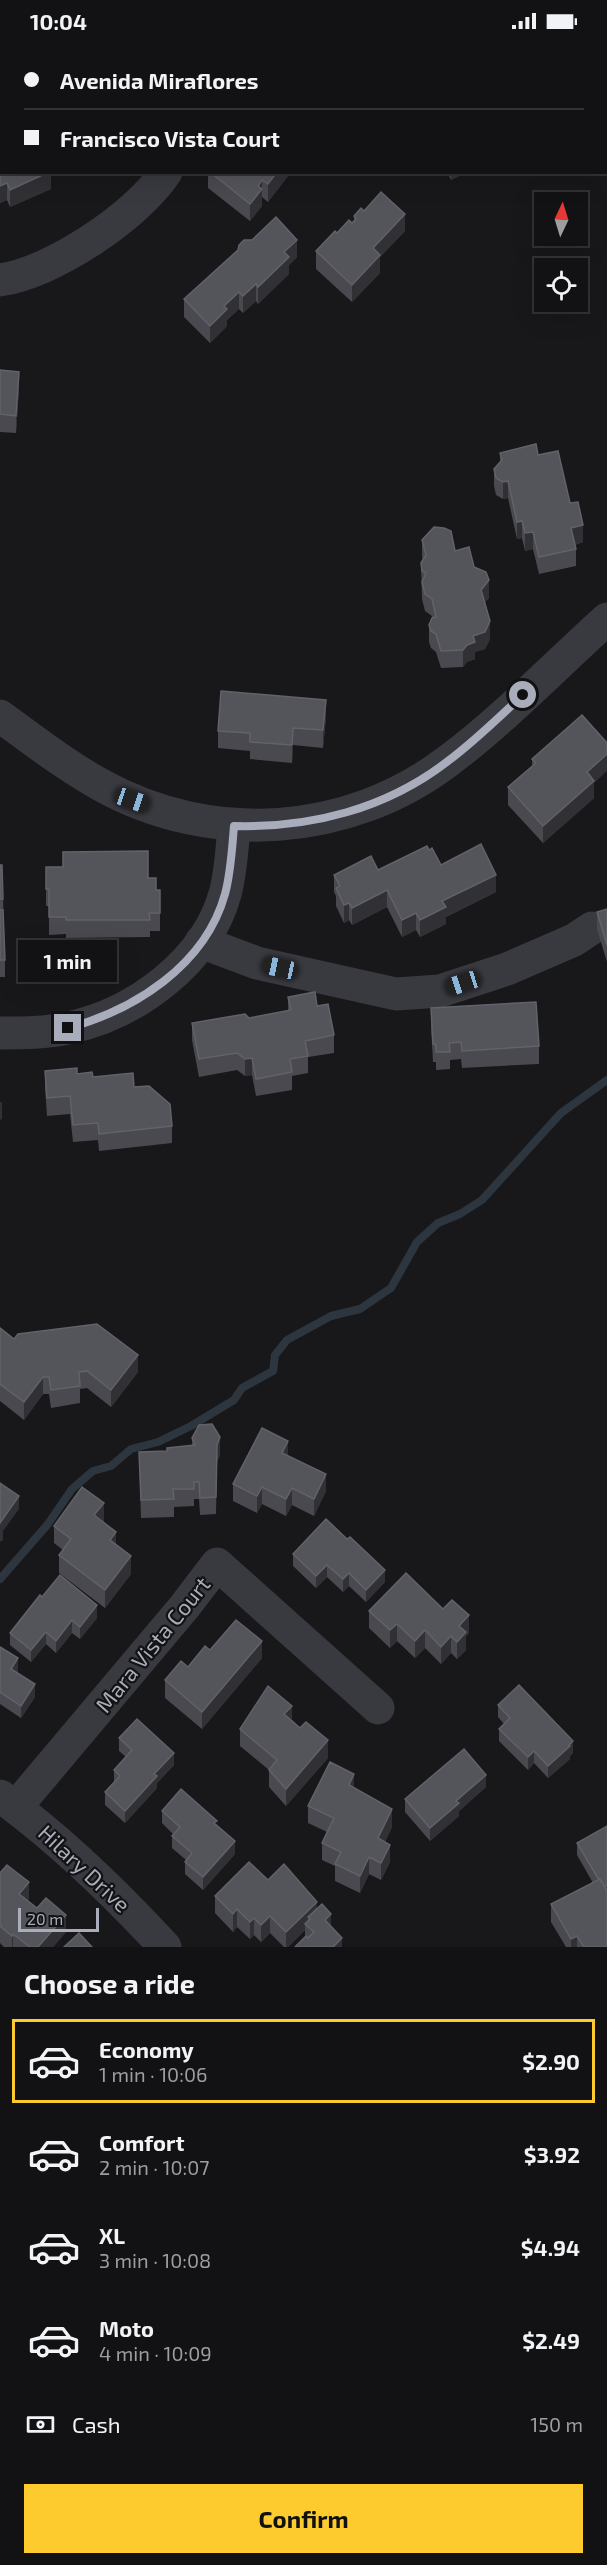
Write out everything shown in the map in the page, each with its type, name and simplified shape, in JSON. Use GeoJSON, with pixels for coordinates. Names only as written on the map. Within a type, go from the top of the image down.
{"type":"FeatureCollection","features":[{"type":"Feature","properties":{"kind":"street"},"geometry":{"type":"LineString","coordinates":[[0,280],[20,277],[71,253],[120,219],[164,174]]}},
{"type":"Feature","properties":{"kind":"street"},"geometry":{"type":"LineString","coordinates":[[0,716],[71,767],[132,800],[183,816],[234,826],[282,826],[334,816],[379,801],[417,782],[473,740],[607,619]]}},
{"type":"Feature","properties":{"kind":"street"},"geometry":{"type":"LineString","coordinates":[[0,1032],[41,1032],[68,1028],[111,1014],[166,980],[201,942],[225,895],[234,826]]}},
{"type":"Feature","properties":{"kind":"street"},"geometry":{"type":"LineString","coordinates":[[201,942],[257,963],[396,994],[440,990],[507,969],[574,940],[591,928]]}},
{"type":"Feature","properties":{"kind":"street","name":"Mara Vista Court"},"geometry":{"type":"LineString","coordinates":[[8,1801],[185,1606],[217,1564],[378,1708]]}},
{"type":"Feature","properties":{"kind":"street","name":"Hilary Drive"},"geometry":{"type":"LineString","coordinates":[[8,1801],[113,1890],[165,1947]]}},
{"type":"Feature","properties":{"kind":"building"},"geometry":{"type":"Polygon","coordinates":[[[0,174],[45,174],[10,190],[7,183],[0,186],[0,174]]]}},
{"type":"Feature","properties":{"kind":"building"},"geometry":{"type":"Polygon","coordinates":[[[212,174],[276,174],[268,184],[262,180],[258,186],[262,189],[250,204],[212,174]]]}},
{"type":"Feature","properties":{"kind":"building"},"geometry":{"type":"Polygon","coordinates":[[[381,192],[405,214],[373,248],[380,255],[352,285],[316,251],[349,220],[352,223],[356,219],[354,216],[361,208],[364,211],[381,192]]]}},
{"type":"Feature","properties":{"kind":"building"},"geometry":{"type":"Polygon","coordinates":[[[276,217],[297,240],[284,252],[289,257],[258,287],[256,284],[243,296],[239,292],[224,306],[227,309],[210,326],[184,299],[238,250],[244,240],[252,240],[276,217]]]}},
{"type":"Feature","properties":{"kind":"building"},"geometry":{"type":"Polygon","coordinates":[[[0,370],[19,372],[16,416],[0,414],[0,370]]]}},
{"type":"Feature","properties":{"kind":"building"},"geometry":{"type":"Polygon","coordinates":[[[536,444],[538,455],[558,451],[570,503],[578,502],[583,525],[571,528],[576,549],[539,557],[533,532],[525,533],[522,521],[517,522],[508,481],[503,482],[496,478],[494,469],[502,460],[500,453],[536,444]]]}},
{"type":"Feature","properties":{"kind":"building"},"geometry":{"type":"Polygon","coordinates":[[[434,527],[451,531],[455,551],[469,547],[474,567],[486,572],[489,580],[481,590],[490,621],[485,632],[473,636],[475,642],[467,645],[463,650],[441,651],[436,634],[431,631],[429,625],[432,618],[436,617],[432,599],[425,594],[422,582],[426,573],[422,571],[421,563],[426,555],[422,540],[434,527]]]}},
{"type":"Feature","properties":{"kind":"building"},"geometry":{"type":"Polygon","coordinates":[[[221,691],[326,700],[323,730],[293,728],[292,745],[250,742],[250,733],[218,731],[221,691]]]}},
{"type":"Feature","properties":{"kind":"building"},"geometry":{"type":"Polygon","coordinates":[[[582,715],[607,743],[607,754],[587,772],[594,781],[543,826],[508,787],[536,763],[532,759],[582,715]]]}},
{"type":"Feature","properties":{"kind":"building"},"geometry":{"type":"Polygon","coordinates":[[[481,844],[496,875],[442,901],[446,907],[420,920],[416,913],[402,920],[387,890],[352,908],[349,903],[344,905],[336,888],[340,886],[334,875],[371,856],[378,870],[427,846],[429,850],[432,848],[441,865],[481,844]]]}},
{"type":"Feature","properties":{"kind":"building"},"geometry":{"type":"Polygon","coordinates":[[[148,851],[148,878],[156,878],[156,890],[160,890],[160,913],[149,913],[150,920],[66,920],[66,917],[49,917],[46,867],[63,867],[63,852],[148,851]]]}},
{"type":"Feature","properties":{"kind":"building"},"geometry":{"type":"Polygon","coordinates":[[[0,865],[2,865],[3,899],[0,899],[0,865]]]}},
{"type":"Feature","properties":{"kind":"building"},"geometry":{"type":"Polygon","coordinates":[[[607,909],[607,945],[597,912],[607,909]]]}},
{"type":"Feature","properties":{"kind":"building"},"geometry":{"type":"Polygon","coordinates":[[[0,910],[3,910],[5,960],[0,960],[0,910]]]}},
{"type":"Feature","properties":{"kind":"building"},"geometry":{"type":"Polygon","coordinates":[[[315,992],[317,1006],[328,1004],[334,1035],[305,1041],[308,1056],[290,1059],[292,1072],[256,1079],[252,1058],[245,1059],[237,1053],[199,1059],[192,1023],[245,1014],[249,1018],[291,1010],[288,997],[315,992]]]}},
{"type":"Feature","properties":{"kind":"building"},"geometry":{"type":"Polygon","coordinates":[[[536,1002],[539,1046],[462,1051],[461,1042],[449,1043],[450,1052],[436,1052],[436,1045],[433,1044],[431,1008],[536,1002]]]}},
{"type":"Feature","properties":{"kind":"building"},"geometry":{"type":"Polygon","coordinates":[[[77,1068],[77,1074],[92,1072],[93,1077],[133,1073],[134,1087],[149,1086],[170,1104],[172,1126],[99,1134],[98,1123],[73,1125],[70,1096],[47,1098],[45,1071],[77,1068]]]}},
{"type":"Feature","properties":{"kind":"building"},"geometry":{"type":"Polygon","coordinates":[[[97,1324],[138,1355],[111,1390],[87,1371],[79,1372],[80,1386],[51,1390],[49,1377],[43,1377],[24,1402],[0,1384],[0,1328],[14,1339],[18,1334],[97,1324]]]}},
{"type":"Feature","properties":{"kind":"building"},"geometry":{"type":"Polygon","coordinates":[[[212,1424],[220,1437],[217,1445],[216,1497],[200,1498],[199,1482],[194,1482],[194,1489],[173,1489],[174,1499],[141,1500],[139,1452],[167,1451],[167,1448],[195,1445],[192,1438],[199,1425],[212,1424]]]}},
{"type":"Feature","properties":{"kind":"building"},"geometry":{"type":"Polygon","coordinates":[[[262,1428],[288,1441],[282,1453],[326,1474],[314,1499],[292,1488],[286,1499],[262,1487],[257,1496],[233,1484],[262,1428]]]}},
{"type":"Feature","properties":{"kind":"building"},"geometry":{"type":"Polygon","coordinates":[[[0,1483],[19,1496],[0,1523],[0,1483]]]}},
{"type":"Feature","properties":{"kind":"building"},"geometry":{"type":"Polygon","coordinates":[[[82,1487],[104,1503],[94,1515],[116,1532],[110,1540],[131,1556],[105,1590],[59,1555],[71,1539],[54,1526],[82,1487]]]}},
{"type":"Feature","properties":{"kind":"building"},"geometry":{"type":"Polygon","coordinates":[[[326,1519],[347,1539],[350,1537],[385,1570],[366,1590],[349,1573],[343,1579],[327,1565],[316,1576],[293,1554],[326,1519]]]}},
{"type":"Feature","properties":{"kind":"building"},"geometry":{"type":"Polygon","coordinates":[[[406,1573],[443,1609],[452,1600],[469,1615],[459,1626],[466,1632],[457,1642],[451,1636],[441,1647],[425,1630],[415,1641],[397,1624],[390,1630],[369,1611],[406,1573]]]}},
{"type":"Feature","properties":{"kind":"building"},"geometry":{"type":"Polygon","coordinates":[[[60,1575],[97,1605],[80,1627],[72,1620],[56,1641],[46,1632],[31,1650],[10,1633],[40,1595],[42,1597],[60,1575]]]}},
{"type":"Feature","properties":{"kind":"building"},"geometry":{"type":"Polygon","coordinates":[[[236,1620],[262,1641],[202,1712],[165,1680],[181,1661],[188,1667],[205,1646],[210,1650],[236,1620]]]}},
{"type":"Feature","properties":{"kind":"building"},"geometry":{"type":"Polygon","coordinates":[[[0,1647],[18,1658],[11,1669],[35,1684],[21,1706],[0,1692],[0,1647]]]}},
{"type":"Feature","properties":{"kind":"building"},"geometry":{"type":"Polygon","coordinates":[[[519,1685],[573,1741],[548,1766],[534,1751],[528,1757],[499,1729],[510,1718],[498,1705],[519,1685]]]}},
{"type":"Feature","properties":{"kind":"building"},"geometry":{"type":"Polygon","coordinates":[[[268,1686],[292,1706],[284,1714],[300,1728],[306,1722],[328,1740],[286,1789],[269,1770],[277,1760],[240,1729],[268,1686]]]}},
{"type":"Feature","properties":{"kind":"building"},"geometry":{"type":"Polygon","coordinates":[[[137,1719],[174,1753],[154,1774],[157,1776],[125,1811],[105,1792],[120,1776],[114,1770],[132,1750],[119,1738],[137,1719]]]}},
{"type":"Feature","properties":{"kind":"building"},"geometry":{"type":"Polygon","coordinates":[[[464,1749],[486,1775],[430,1828],[405,1799],[464,1749]]]}},
{"type":"Feature","properties":{"kind":"building"},"geometry":{"type":"Polygon","coordinates":[[[330,1762],[354,1774],[349,1785],[392,1809],[378,1838],[390,1845],[381,1863],[369,1857],[360,1876],[335,1864],[341,1852],[322,1843],[334,1818],[308,1806],[330,1762]]]}},
{"type":"Feature","properties":{"kind":"building"},"geometry":{"type":"Polygon","coordinates":[[[181,1789],[217,1821],[214,1823],[235,1841],[203,1877],[185,1862],[192,1853],[172,1836],[180,1827],[162,1811],[181,1789]]]}},
{"type":"Feature","properties":{"kind":"building"},"geometry":{"type":"Polygon","coordinates":[[[607,1826],[607,1885],[604,1887],[577,1843],[607,1826]]]}},
{"type":"Feature","properties":{"kind":"building"},"geometry":{"type":"Polygon","coordinates":[[[249,1862],[268,1880],[284,1864],[317,1902],[286,1932],[270,1916],[261,1925],[254,1918],[250,1922],[237,1909],[233,1914],[215,1896],[249,1862]]]}},
{"type":"Feature","properties":{"kind":"building"},"geometry":{"type":"Polygon","coordinates":[[[7,1865],[29,1882],[19,1894],[37,1908],[46,1898],[66,1915],[38,1947],[30,1947],[0,1926],[0,1873],[7,1865]]]}},
{"type":"Feature","properties":{"kind":"building"},"geometry":{"type":"Polygon","coordinates":[[[600,1879],[607,1891],[607,1947],[584,1947],[577,1936],[571,1939],[551,1904],[600,1879]]]}},
{"type":"Feature","properties":{"kind":"building"},"geometry":{"type":"Polygon","coordinates":[[[322,1904],[331,1914],[325,1920],[342,1938],[333,1947],[295,1947],[306,1936],[308,1938],[314,1932],[305,1924],[310,1919],[308,1917],[322,1904]]]}},
{"type":"Feature","properties":{"kind":"building"},"geometry":{"type":"Polygon","coordinates":[[[79,1933],[92,1947],[64,1947],[79,1933]]]}},
{"type":"Feature","properties":{"kind":"waterway"},"geometry":{"type":"LineString","coordinates":[[0,1579],[48,1524],[72,1489],[93,1471],[111,1466],[131,1449],[158,1442],[191,1426],[234,1400],[242,1388],[273,1371],[275,1355],[287,1340],[331,1316],[360,1309],[391,1288],[417,1242],[438,1223],[460,1214],[482,1200],[561,1113],[607,1080]]}},
{"type":"Feature","properties":{"kind":"route"},"geometry":{"type":"LineString","coordinates":[[68,1028],[111,1014],[131,1004],[166,980],[192,954],[210,928],[225,895],[234,826],[282,826],[305,823],[362,808],[387,798],[448,762],[523,695]]}}]}
